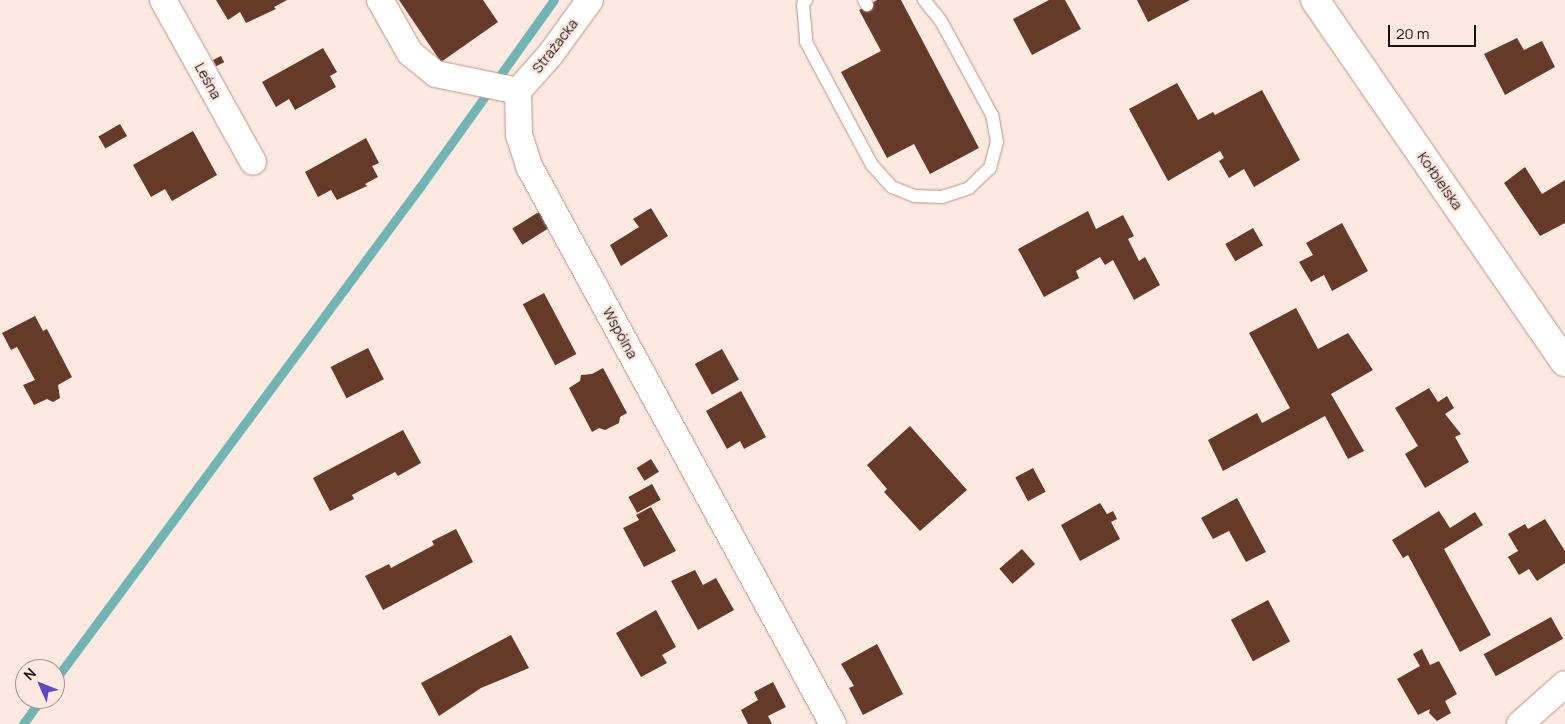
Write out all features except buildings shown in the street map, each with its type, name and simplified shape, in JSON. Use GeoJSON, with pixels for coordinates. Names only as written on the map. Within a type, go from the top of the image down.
{"type":"FeatureCollection","features":[{"type":"Feature","properties":{"kind":"street","name":"Leśna"},"geometry":{"type":"LineString","coordinates":[[163,0],[253,162]]}},
{"type":"Feature","properties":{"kind":"street"},"geometry":{"type":"LineString","coordinates":[[380,0],[410,53],[436,74],[515,91]]}},
{"type":"Feature","properties":{"kind":"street","name":"Strażacka"},"geometry":{"type":"LineString","coordinates":[[515,91],[550,56],[590,0]]}},
{"type":"Feature","properties":{"kind":"street","name":"Kołbielska"},"geometry":{"type":"LineString","coordinates":[[1315,0],[1565,362]]}},
{"type":"Feature","properties":{"kind":"street","name":"Wspólna"},"geometry":{"type":"LineString","coordinates":[[515,91],[519,135],[530,168],[833,724]]}},
{"type":"Feature","properties":{"kind":"street"},"geometry":{"type":"LineString","coordinates":[[1520,724],[1565,684]]}},
{"type":"Feature","properties":{"kind":"lane"},"geometry":{"type":"LineString","coordinates":[[806,0],[803,4],[806,42],[872,165],[892,187],[914,196],[942,197],[969,188],[990,168],[997,142],[992,115],[941,21],[924,0]]}},
{"type":"Feature","properties":{"kind":"waterway"},"geometry":{"type":"LineString","coordinates":[[65,666],[420,187],[554,0]]}},
{"type":"Feature","properties":{"kind":"waterway"},"geometry":{"type":"LineString","coordinates":[[23,724],[34,709]]}}]}
